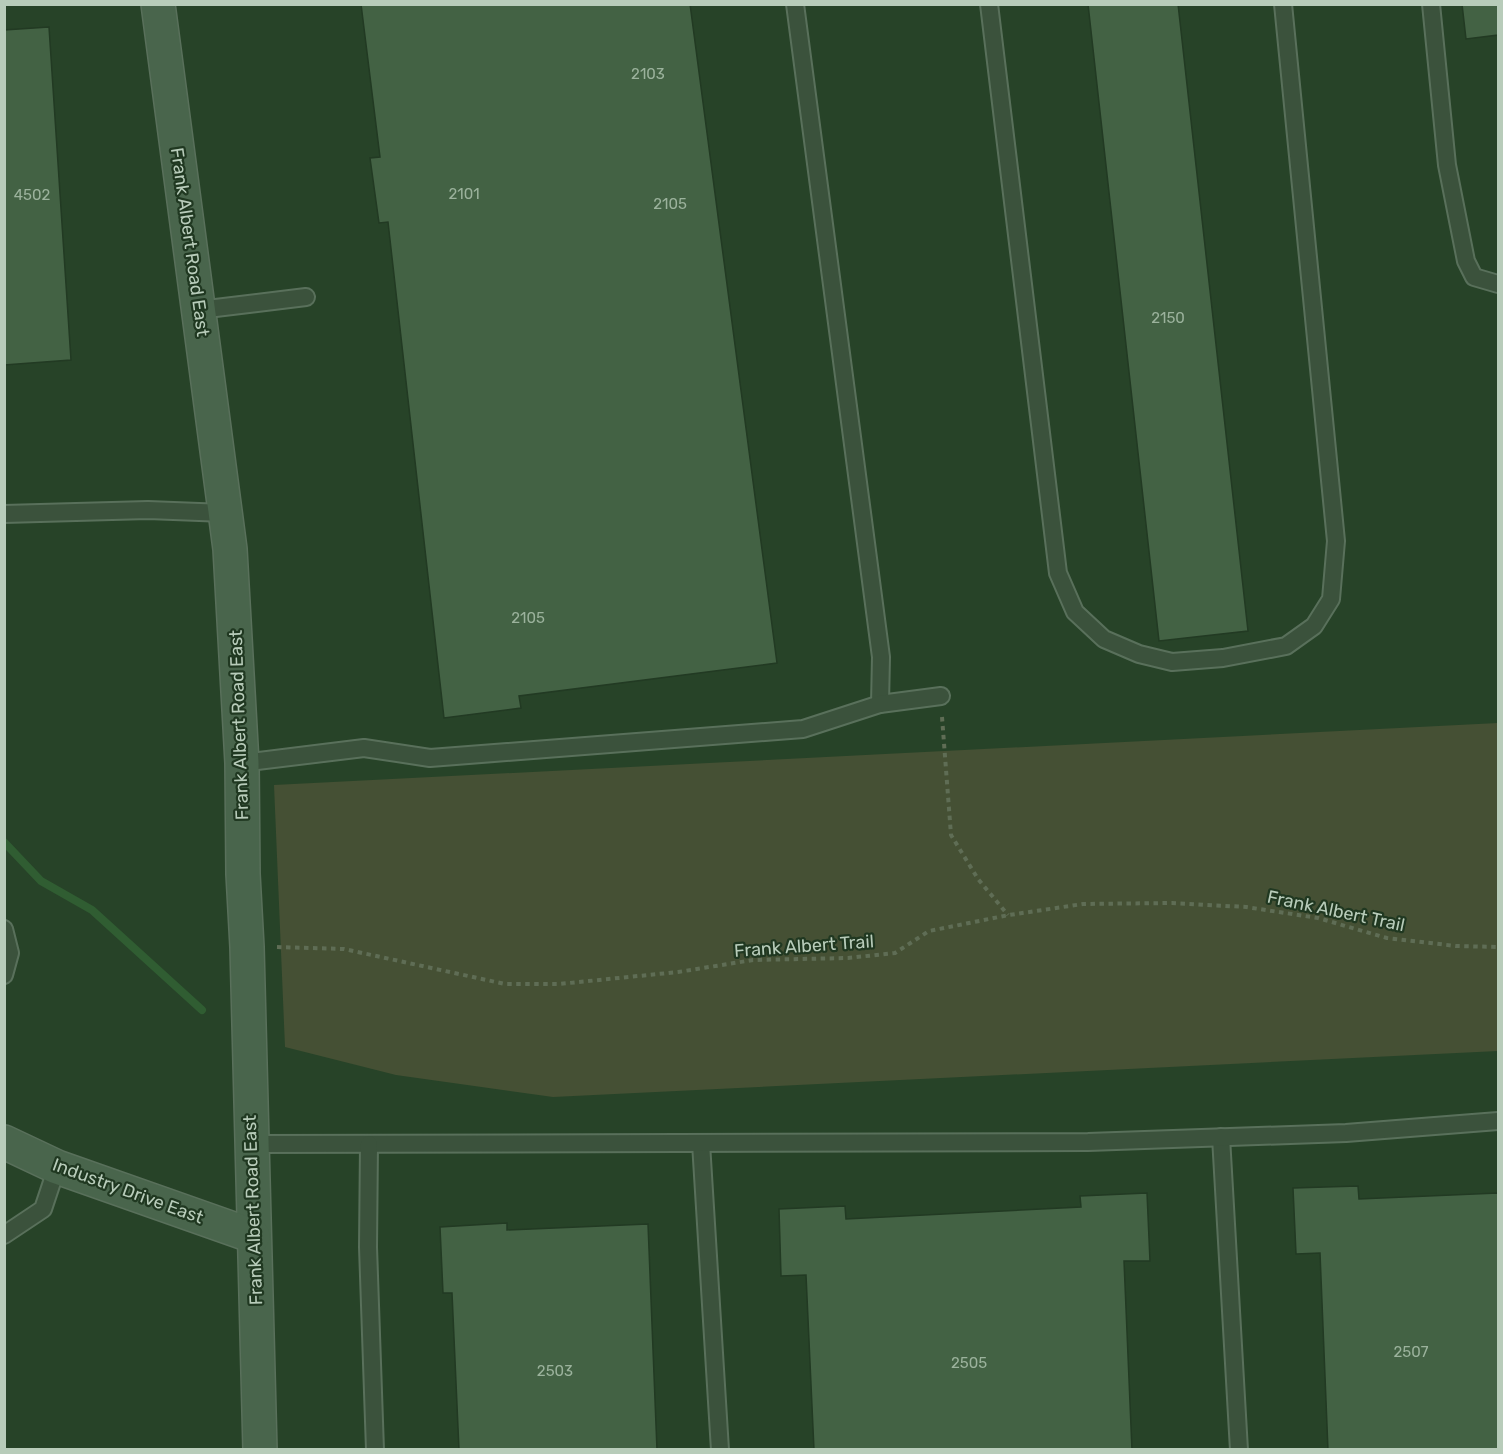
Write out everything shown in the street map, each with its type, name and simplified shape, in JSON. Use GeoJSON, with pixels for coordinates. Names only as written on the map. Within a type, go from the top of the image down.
{"type":"FeatureCollection","features":[{"type":"Feature","properties":{"kind":"street","name":"Frank Albert Road East"},"geometry":{"type":"LineString","coordinates":[[158,4],[231,560],[242,763],[243,874],[247,946],[260,1449]]}},
{"type":"Feature","properties":{"kind":"street","name":"Industry Drive East"},"geometry":{"type":"LineString","coordinates":[[4,1142],[57,1167],[253,1236]]}},
{"type":"Feature","properties":{"kind":"lane"},"geometry":{"type":"LineString","coordinates":[[795,4],[881,657],[880,704]]}},
{"type":"Feature","properties":{"kind":"lane"},"geometry":{"type":"LineString","coordinates":[[989,4],[1058,573],[1075,612],[1104,639],[1139,654],[1172,662],[1223,658],[1286,646],[1314,626],[1331,599],[1336,541],[1283,4]]}},
{"type":"Feature","properties":{"kind":"lane"},"geometry":{"type":"LineString","coordinates":[[1431,4],[1447,165],[1466,261],[1474,277],[1498,284]]}},
{"type":"Feature","properties":{"kind":"lane"},"geometry":{"type":"LineString","coordinates":[[199,310],[306,297]]}},
{"type":"Feature","properties":{"kind":"lane"},"geometry":{"type":"LineString","coordinates":[[4,514],[148,510],[225,513]]}},
{"type":"Feature","properties":{"kind":"lane"},"geometry":{"type":"LineString","coordinates":[[242,763],[364,748],[430,758],[803,729],[880,704],[941,696]]}},
{"type":"Feature","properties":{"kind":"lane"},"geometry":{"type":"LineString","coordinates":[[4,929],[10,953],[4,975]]}},
{"type":"Feature","properties":{"kind":"lane"},"geometry":{"type":"LineString","coordinates":[[251,1144],[1076,1142],[1346,1133],[1498,1121]]}},
{"type":"Feature","properties":{"kind":"lane"},"geometry":{"type":"LineString","coordinates":[[1221,1137],[1239,1449]]}},
{"type":"Feature","properties":{"kind":"lane"},"geometry":{"type":"LineString","coordinates":[[701,1143],[720,1449]]}},
{"type":"Feature","properties":{"kind":"lane"},"geometry":{"type":"LineString","coordinates":[[369,1144],[368,1247],[375,1449]]}},
{"type":"Feature","properties":{"kind":"lane"},"geometry":{"type":"LineString","coordinates":[[4,1235],[43,1209],[57,1167]]}},
{"type":"Feature","properties":{"kind":"path"},"geometry":{"type":"LineString","coordinates":[[941,696],[951,836],[978,879],[1009,915]]}},
{"type":"Feature","properties":{"kind":"path","name":"Frank Albert Trail"},"geometry":{"type":"LineString","coordinates":[[247,946],[344,949],[506,984],[559,984],[678,972],[753,960],[848,958],[895,952],[929,931],[1009,915],[1083,904],[1172,903],[1246,907],[1318,918],[1387,938],[1456,946],[1498,947]]}},
{"type":"Feature","properties":{"kind":"green space"},"geometry":{"type":"Polygon","coordinates":[[[1498,723],[1498,1051],[553,1097],[396,1075],[285,1047],[274,785],[1498,723]]]}},
{"type":"Feature","properties":{"kind":"building"},"geometry":{"type":"Polygon","coordinates":[[[361,4],[690,4],[777,663],[519,696],[521,708],[444,718],[388,222],[379,223],[370,158],[380,157],[361,4]]]}},
{"type":"Feature","properties":{"kind":"building"},"geometry":{"type":"Polygon","coordinates":[[[1088,4],[1178,4],[1248,631],[1159,641],[1088,4]]]}},
{"type":"Feature","properties":{"kind":"building"},"geometry":{"type":"Polygon","coordinates":[[[1462,4],[1498,4],[1498,35],[1466,39],[1462,4]]]}},
{"type":"Feature","properties":{"kind":"building"},"geometry":{"type":"Polygon","coordinates":[[[49,27],[71,360],[4,365],[4,30],[49,27]]]}},
{"type":"Feature","properties":{"kind":"building"},"geometry":{"type":"Polygon","coordinates":[[[1358,1186],[1359,1199],[1498,1193],[1498,1450],[1328,1450],[1320,1253],[1296,1254],[1293,1188],[1358,1186]]]}},
{"type":"Feature","properties":{"kind":"building"},"geometry":{"type":"Polygon","coordinates":[[[1147,1193],[1150,1261],[1124,1261],[1132,1450],[814,1450],[806,1275],[781,1276],[779,1209],[845,1206],[846,1219],[1081,1207],[1080,1196],[1147,1193]]]}},
{"type":"Feature","properties":{"kind":"building"},"geometry":{"type":"Polygon","coordinates":[[[507,1223],[507,1230],[648,1224],[657,1450],[459,1450],[452,1293],[443,1293],[440,1227],[507,1223]]]}},
{"type":"Feature","properties":{"kind":"waterway"},"geometry":{"type":"LineString","coordinates":[[4,842],[41,881],[92,910],[202,1010]]}}]}
